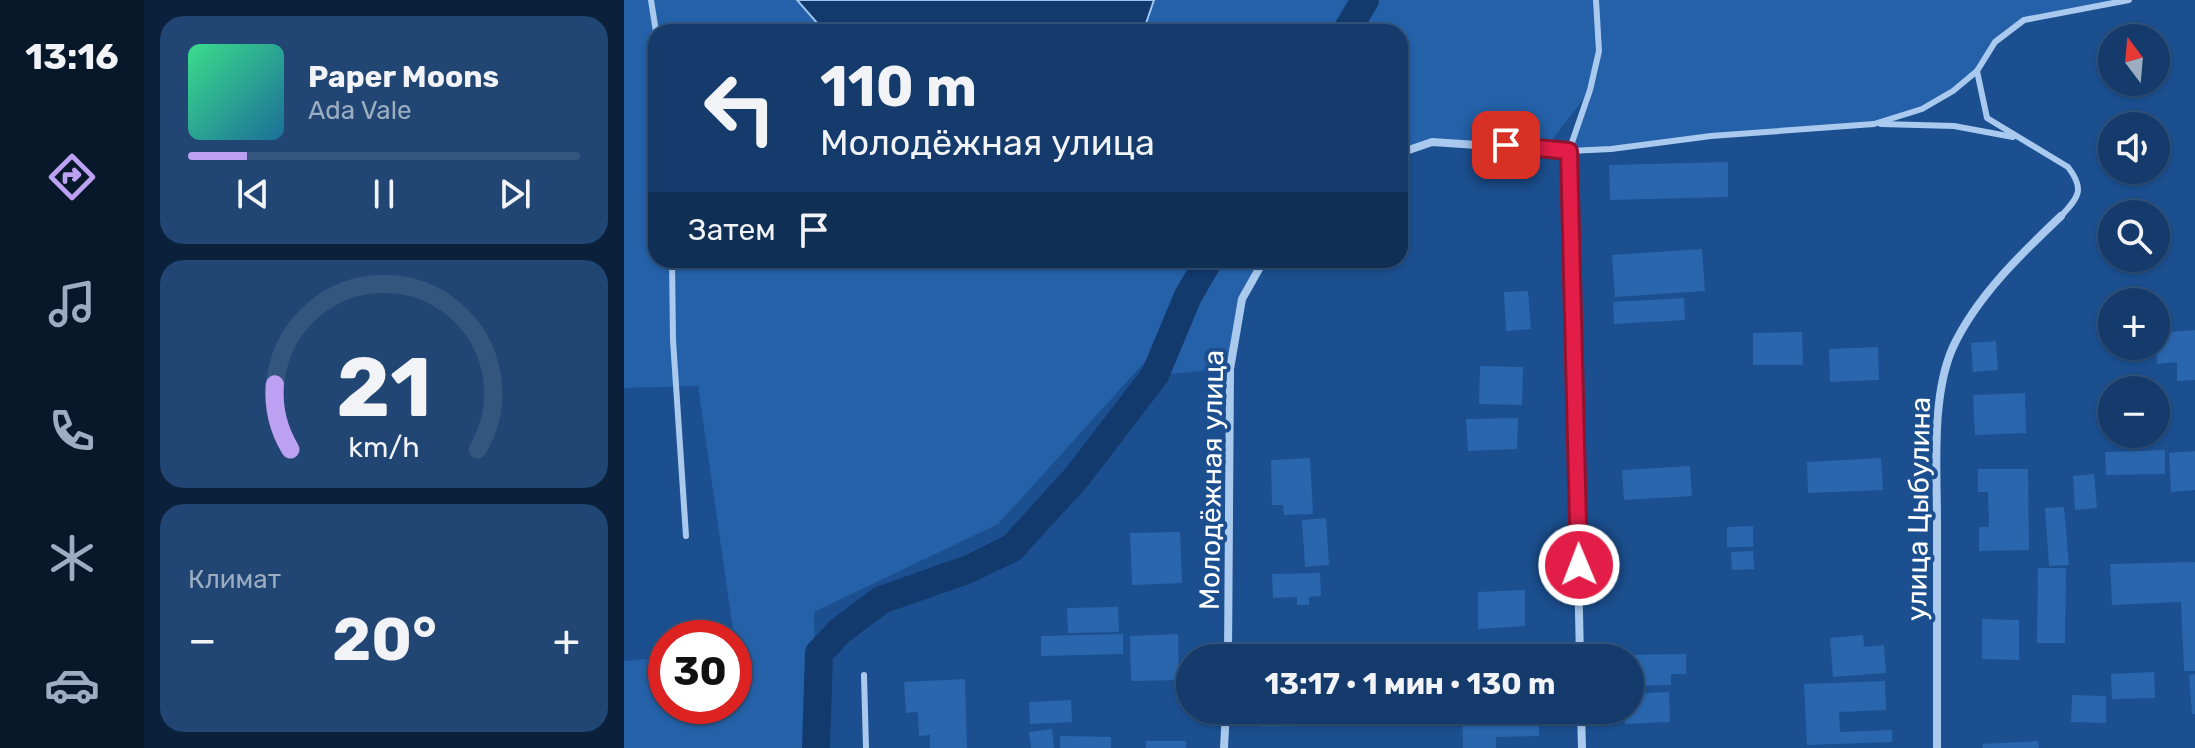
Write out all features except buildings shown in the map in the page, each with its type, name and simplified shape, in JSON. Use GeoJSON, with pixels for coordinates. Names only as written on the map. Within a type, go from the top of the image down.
{"type":"FeatureCollection","features":[{"type":"Feature","properties":{"kind":"street"},"geometry":{"type":"LineString","coordinates":[[1408,150],[1432,142],[1569,151],[1580,644]]}},
{"type":"Feature","properties":{"kind":"street","name":"улица Цыбулина"},"geometry":{"type":"LineString","coordinates":[[1937,748],[1938,417],[1944,377],[1952,349],[1966,324],[1999,280],[2061,216]]}},
{"type":"Feature","properties":{"kind":"street","name":"Молодёжная улица"},"geometry":{"type":"LineString","coordinates":[[1229,644],[1230,369],[1242,299],[1259,268]]}},
{"type":"Feature","properties":{"kind":"street"},"geometry":{"type":"LineString","coordinates":[[1224,748],[1225,724]]}},
{"type":"Feature","properties":{"kind":"street"},"geometry":{"type":"LineString","coordinates":[[1581,724],[1582,748]]}},
{"type":"Feature","properties":{"kind":"lane"},"geometry":{"type":"LineString","coordinates":[[651,0],[655,24]]}},
{"type":"Feature","properties":{"kind":"lane"},"geometry":{"type":"LineString","coordinates":[[1596,0],[1599,51],[1590,90],[1569,151],[1611,149],[1711,136],[1874,124],[1954,126],[2016,137]]}},
{"type":"Feature","properties":{"kind":"lane"},"geometry":{"type":"LineString","coordinates":[[1874,124],[1922,109],[1953,91],[1977,71],[1995,42],[2024,20],[2129,0]]}},
{"type":"Feature","properties":{"kind":"lane"},"geometry":{"type":"LineString","coordinates":[[1977,71],[1987,118],[2068,167],[2075,177],[2079,188],[2076,201],[2061,216]]}},
{"type":"Feature","properties":{"kind":"lane"},"geometry":{"type":"LineString","coordinates":[[672,268],[673,340],[686,536]]}},
{"type":"Feature","properties":{"kind":"lane"},"geometry":{"type":"LineString","coordinates":[[864,675],[866,748]]}},
{"type":"Feature","properties":{"kind":"shaded area"},"geometry":{"type":"Polygon","coordinates":[[[624,0],[797,0],[818,24],[648,24],[648,268],[1259,268],[1242,299],[1230,369],[1155,375],[1171,333],[998,524],[814,612],[817,748],[624,748],[624,661],[648,659],[648,724],[752,724],[752,620],[732,620],[698,386],[624,388],[624,0]]]}},
{"type":"Feature","properties":{"kind":"shaded area"},"geometry":{"type":"Polygon","coordinates":[[[797,0],[1154,0],[1146,24],[818,24],[797,0]]]}},
{"type":"Feature","properties":{"kind":"shaded area"},"geometry":{"type":"Polygon","coordinates":[[[1154,0],[2129,0],[2024,21],[1995,42],[1977,71],[1922,109],[1874,124],[1569,151],[1588,93],[1545,149],[1433,142],[1408,150],[1408,24],[1146,24],[1154,0]]]}},
{"type":"Feature","properties":{"kind":"waterway"},"geometry":{"type":"LineString","coordinates":[[1351,24],[1365,0]]}},
{"type":"Feature","properties":{"kind":"waterway"},"geometry":{"type":"LineString","coordinates":[[816,748],[819,653],[841,630],[881,600],[969,569],[1012,548],[1076,478],[1155,375],[1188,296],[1204,268]]}},
{"type":"Feature","properties":{"kind":"route"},"geometry":{"type":"LineString","coordinates":[[1506,145],[1569,151],[1579,565]]}}]}
